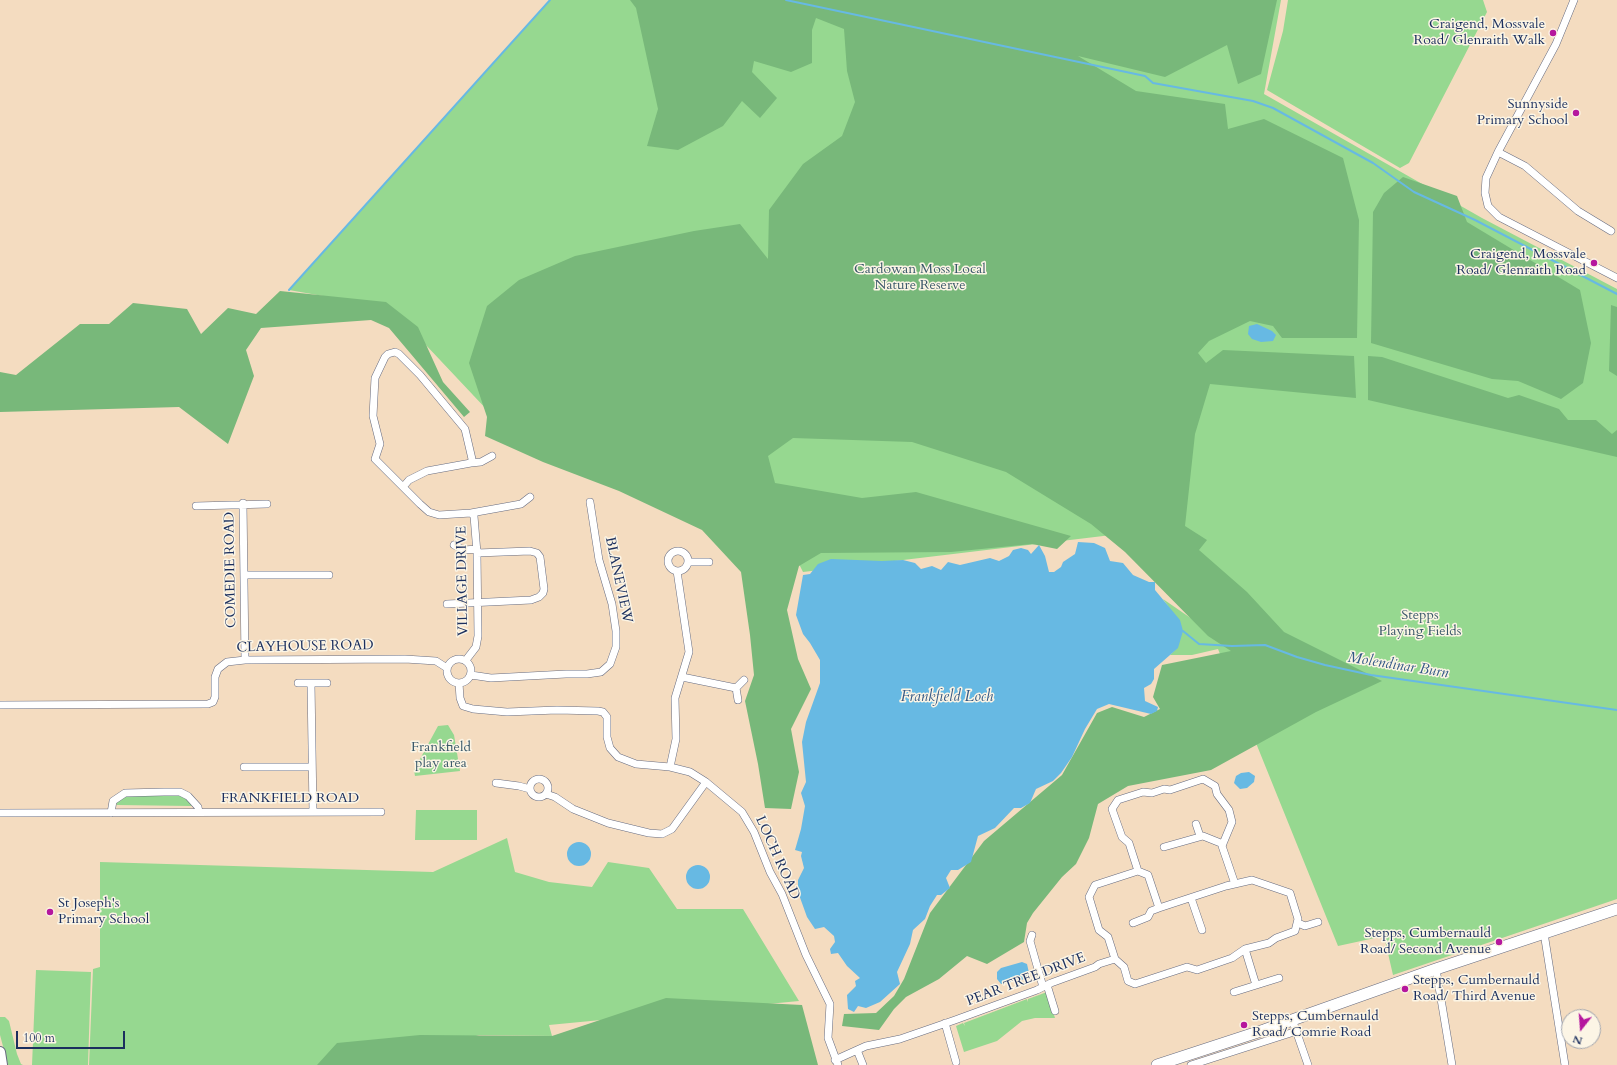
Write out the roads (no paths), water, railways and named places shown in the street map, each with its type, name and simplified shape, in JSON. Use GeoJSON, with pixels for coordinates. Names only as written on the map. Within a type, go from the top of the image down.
{"type":"FeatureCollection","features":[{"type":"Feature","properties":{"kind":"main road"},"geometry":{"type":"LineString","coordinates":[[1157,1065],[1436,969],[1617,910]]}},
{"type":"Feature","properties":{"kind":"street"},"geometry":{"type":"LineString","coordinates":[[1574,0],[1556,44],[1498,152],[1486,178],[1485,193],[1488,206],[1499,217],[1617,278]]}},
{"type":"Feature","properties":{"kind":"street"},"geometry":{"type":"LineString","coordinates":[[1498,152],[1525,166],[1578,211],[1611,231]]}},
{"type":"Feature","properties":{"kind":"street","name":"VILLAGE DRIVE"},"geometry":{"type":"LineString","coordinates":[[466,660],[476,647],[477,642],[477,551],[474,516],[471,513],[439,515],[429,512],[376,459],[380,444],[373,416],[376,378],[386,357],[391,353],[395,352],[398,354],[420,375],[465,429],[471,456],[471,463]]}},
{"type":"Feature","properties":{"kind":"street"},"geometry":{"type":"LineString","coordinates":[[403,487],[409,480],[427,471],[481,462],[492,456]]}},
{"type":"Feature","properties":{"kind":"street"},"geometry":{"type":"LineString","coordinates":[[471,513],[521,504],[530,497]]}},
{"type":"Feature","properties":{"kind":"street","name":"BLANEVIEW"},"geometry":{"type":"LineString","coordinates":[[471,675],[491,678],[587,674],[600,672],[610,664],[616,647],[616,631],[612,604],[599,560],[590,502]]}},
{"type":"Feature","properties":{"kind":"street","name":"COMEDIE ROAD"},"geometry":{"type":"LineString","coordinates":[[244,503],[245,660]]}},
{"type":"Feature","properties":{"kind":"street","name":"COMEDIE ROAD"},"geometry":{"type":"LineString","coordinates":[[196,506],[244,503],[267,504]]}},
{"type":"Feature","properties":{"kind":"street"},"geometry":{"type":"LineString","coordinates":[[447,604],[531,600],[539,597],[544,589],[540,557],[537,553],[530,551],[464,550],[454,545]]}},
{"type":"Feature","properties":{"kind":"street"},"geometry":{"type":"LineString","coordinates":[[675,552],[681,552],[686,556],[688,562],[683,570],[677,571],[669,566],[668,559],[675,552]]}},
{"type":"Feature","properties":{"kind":"street"},"geometry":{"type":"LineString","coordinates":[[688,562],[709,562]]}},
{"type":"Feature","properties":{"kind":"street"},"geometry":{"type":"LineString","coordinates":[[670,767],[676,739],[675,698],[689,652],[677,571]]}},
{"type":"Feature","properties":{"kind":"street"},"geometry":{"type":"LineString","coordinates":[[244,575],[329,575]]}},
{"type":"Feature","properties":{"kind":"street","name":"CLAYHOUSE ROAD"},"geometry":{"type":"LineString","coordinates":[[0,706],[208,704],[213,702],[215,697],[215,677],[218,669],[228,662],[245,660],[405,659],[436,661],[447,668]]}},
{"type":"Feature","properties":{"kind":"street"},"geometry":{"type":"LineString","coordinates":[[456,659],[466,660],[471,667],[471,675],[464,682],[459,683],[450,679],[447,674],[447,668],[450,662],[456,659]]}},
{"type":"Feature","properties":{"kind":"street"},"geometry":{"type":"LineString","coordinates":[[682,677],[736,688]]}},
{"type":"Feature","properties":{"kind":"street"},"geometry":{"type":"LineString","coordinates":[[736,688],[744,680]]}},
{"type":"Feature","properties":{"kind":"street"},"geometry":{"type":"LineString","coordinates":[[298,683],[326,683]]}},
{"type":"Feature","properties":{"kind":"street"},"geometry":{"type":"LineString","coordinates":[[311,683],[311,767],[313,812]]}},
{"type":"Feature","properties":{"kind":"street","name":"LOCH ROAD"},"geometry":{"type":"LineString","coordinates":[[459,683],[460,698],[463,706],[473,709],[507,712],[557,710],[602,712],[607,717],[607,737],[610,748],[618,757],[636,764],[670,767],[690,772],[706,782],[742,812],[754,832],[770,872],[782,894],[806,955],[830,1004],[828,1038],[837,1063]]}},
{"type":"Feature","properties":{"kind":"street"},"geometry":{"type":"LineString","coordinates":[[736,688],[738,700]]}},
{"type":"Feature","properties":{"kind":"street"},"geometry":{"type":"LineString","coordinates":[[244,767],[311,767]]}},
{"type":"Feature","properties":{"kind":"street"},"geometry":{"type":"LineString","coordinates":[[542,779],[548,785],[546,794],[538,798],[532,795],[530,789],[533,781],[542,779]]}},
{"type":"Feature","properties":{"kind":"street"},"geometry":{"type":"LineString","coordinates":[[1138,871],[1129,843],[1122,837],[1112,809],[1118,800],[1143,792],[1152,793],[1164,789],[1170,790],[1203,779],[1215,786],[1218,794],[1229,810],[1232,822],[1222,846],[1235,884]]}},
{"type":"Feature","properties":{"kind":"street"},"geometry":{"type":"LineString","coordinates":[[546,794],[555,797],[573,809],[608,823],[649,833],[662,834],[672,829],[706,782]]}},
{"type":"Feature","properties":{"kind":"street"},"geometry":{"type":"LineString","coordinates":[[496,783],[520,786],[530,789]]}},
{"type":"Feature","properties":{"kind":"street"},"geometry":{"type":"LineString","coordinates":[[111,813],[113,801],[125,793],[164,792],[180,792],[188,796],[198,807],[199,812]]}},
{"type":"Feature","properties":{"kind":"street","name":"FRANKFIELD ROAD"},"geometry":{"type":"LineString","coordinates":[[0,813],[381,812]]}},
{"type":"Feature","properties":{"kind":"street"},"geometry":{"type":"LineString","coordinates":[[1196,824],[1200,836]]}},
{"type":"Feature","properties":{"kind":"street"},"geometry":{"type":"LineString","coordinates":[[1164,847],[1200,836],[1223,844]]}},
{"type":"Feature","properties":{"kind":"street"},"geometry":{"type":"LineString","coordinates":[[1133,923],[1148,917],[1151,911],[1159,908],[1252,880],[1290,893],[1298,919],[1298,924],[1295,931],[1276,938],[1269,943],[1245,950],[1232,958],[1197,970],[1187,967],[1134,984],[1128,981],[1124,967],[1115,959],[1108,937],[1099,930],[1089,897],[1095,885],[1138,871],[1148,875],[1159,908]]}},
{"type":"Feature","properties":{"kind":"street"},"geometry":{"type":"LineString","coordinates":[[1191,898],[1202,930]]}},
{"type":"Feature","properties":{"kind":"street"},"geometry":{"type":"LineString","coordinates":[[1298,924],[1305,926],[1318,922]]}},
{"type":"Feature","properties":{"kind":"street"},"geometry":{"type":"LineString","coordinates":[[1544,933],[1565,1065]]}},
{"type":"Feature","properties":{"kind":"street"},"geometry":{"type":"LineString","coordinates":[[1032,935],[1030,941],[1055,1012]]}},
{"type":"Feature","properties":{"kind":"street"},"geometry":{"type":"LineString","coordinates":[[1245,950],[1256,985]]}},
{"type":"Feature","properties":{"kind":"street","name":"PEAR TREE DRIVE"},"geometry":{"type":"LineString","coordinates":[[837,1063],[866,1046],[900,1039],[1115,959]]}},
{"type":"Feature","properties":{"kind":"street"},"geometry":{"type":"LineString","coordinates":[[1436,969],[1452,1065]]}},
{"type":"Feature","properties":{"kind":"street"},"geometry":{"type":"LineString","coordinates":[[1234,992],[1279,978]]}},
{"type":"Feature","properties":{"kind":"street"},"geometry":{"type":"LineString","coordinates":[[1292,1019],[1308,1065]]}},
{"type":"Feature","properties":{"kind":"street"},"geometry":{"type":"LineString","coordinates":[[945,1023],[956,1062]]}},
{"type":"Feature","properties":{"kind":"street"},"geometry":{"type":"LineString","coordinates":[[1191,1065],[1297,1031]]}},
{"type":"Feature","properties":{"kind":"street"},"geometry":{"type":"LineString","coordinates":[[857,1050],[863,1065]]}},
{"type":"Feature","properties":{"kind":"street"},"geometry":{"type":"LineString","coordinates":[[0,1052],[2,1065]]}},
{"type":"Feature","properties":{"kind":"water"},"geometry":{"type":"Polygon","coordinates":[[[1257,324],[1272,331],[1276,335],[1273,341],[1261,342],[1252,339],[1248,334],[1249,326],[1257,324]]]}},
{"type":"Feature","properties":{"kind":"water","name":"Frankfield Loch"},"geometry":{"type":"Polygon","coordinates":[[[1078,542],[1094,543],[1105,548],[1110,561],[1123,563],[1133,575],[1149,582],[1155,582],[1155,590],[1180,620],[1183,631],[1178,648],[1154,669],[1154,679],[1151,684],[1144,688],[1145,701],[1158,707],[1157,711],[1151,714],[1109,704],[1097,709],[1085,729],[1072,757],[1061,773],[1053,781],[1036,789],[1030,803],[1021,808],[1014,808],[995,828],[978,836],[971,862],[958,870],[951,870],[946,878],[950,888],[941,895],[937,895],[930,906],[925,919],[913,930],[910,944],[897,972],[900,984],[880,1002],[866,1008],[858,1006],[854,1012],[848,1009],[847,995],[856,986],[855,981],[860,978],[847,966],[838,953],[831,954],[830,949],[835,942],[834,936],[824,927],[815,929],[807,917],[798,892],[798,880],[804,868],[801,856],[802,852],[795,850],[805,806],[801,793],[806,782],[802,742],[806,722],[820,683],[820,660],[803,634],[796,615],[803,575],[810,574],[818,564],[831,559],[882,561],[903,560],[915,563],[921,569],[932,566],[941,570],[948,562],[960,565],[990,558],[999,561],[1009,556],[1013,550],[1021,548],[1028,550],[1031,554],[1039,545],[1045,556],[1049,572],[1054,572],[1061,567],[1063,562],[1075,554],[1078,542]]]}},
{"type":"Feature","properties":{"kind":"water"},"geometry":{"type":"Polygon","coordinates":[[[1249,772],[1255,776],[1254,782],[1247,788],[1240,789],[1234,783],[1236,776],[1241,773],[1249,772]]]}},
{"type":"Feature","properties":{"kind":"water"},"geometry":{"type":"Polygon","coordinates":[[[579,842],[587,846],[591,854],[587,862],[579,866],[571,862],[567,854],[571,846],[579,842]]]}},
{"type":"Feature","properties":{"kind":"water"},"geometry":{"type":"Polygon","coordinates":[[[698,865],[706,869],[710,877],[706,885],[698,889],[690,885],[686,877],[690,869],[698,865]]]}},
{"type":"Feature","properties":{"kind":"water"},"geometry":{"type":"Polygon","coordinates":[[[1022,962],[1027,964],[1029,973],[1027,977],[1025,979],[1001,984],[997,979],[997,972],[1001,968],[1022,962]]]}},
{"type":"Feature","properties":{"kind":"waterway"},"geometry":{"type":"LineString","coordinates":[[289,290],[550,0]]}},
{"type":"Feature","properties":{"kind":"waterway"},"geometry":{"type":"LineString","coordinates":[[786,0],[1145,76],[1153,83],[1253,101],[1273,108],[1373,163],[1414,192],[1475,220],[1617,294]]}},
{"type":"Feature","properties":{"kind":"waterway","name":"Molendinar Burn"},"geometry":{"type":"LineString","coordinates":[[1183,631],[1199,644],[1232,646],[1265,645],[1297,657],[1325,665],[1371,675],[1617,710]]}},
{"type":"Feature","properties":{"kind":"place","name":"Craigend, Mossvale Road/ Glenraith Walk"},"geometry":{"type":"Point","coordinates":[1553,33]}},
{"type":"Feature","properties":{"kind":"place","name":"Sunnyside Primary School"},"geometry":{"type":"Point","coordinates":[1576,113]}},
{"type":"Feature","properties":{"kind":"place","name":"Craigend, Mossvale Road/ Glenraith Road"},"geometry":{"type":"Point","coordinates":[1594,263]}},
{"type":"Feature","properties":{"kind":"place","name":"St Joseph's Primary School"},"geometry":{"type":"Point","coordinates":[50,912]}},
{"type":"Feature","properties":{"kind":"place","name":"Stepps, Cumbernauld Road/ Second Avenue"},"geometry":{"type":"Point","coordinates":[1499,942]}},
{"type":"Feature","properties":{"kind":"place","name":"Stepps, Cumbernauld Road/ Third Avenue"},"geometry":{"type":"Point","coordinates":[1405,989]}},
{"type":"Feature","properties":{"kind":"place","name":"Stepps, Cumbernauld Road/ Comrie Road"},"geometry":{"type":"Point","coordinates":[1244,1025]}},
{"type":"Feature","properties":{"kind":"park label","name":"Cardowan Moss Local Nature Reserve"},"geometry":{"type":"Point","coordinates":[920,278]}},
{"type":"Feature","properties":{"kind":"park label","name":"Stepps Playing Fields"},"geometry":{"type":"Point","coordinates":[1420,624]}},
{"type":"Feature","properties":{"kind":"park label","name":"Frankfield play area"},"geometry":{"type":"Point","coordinates":[441,756]}}]}
